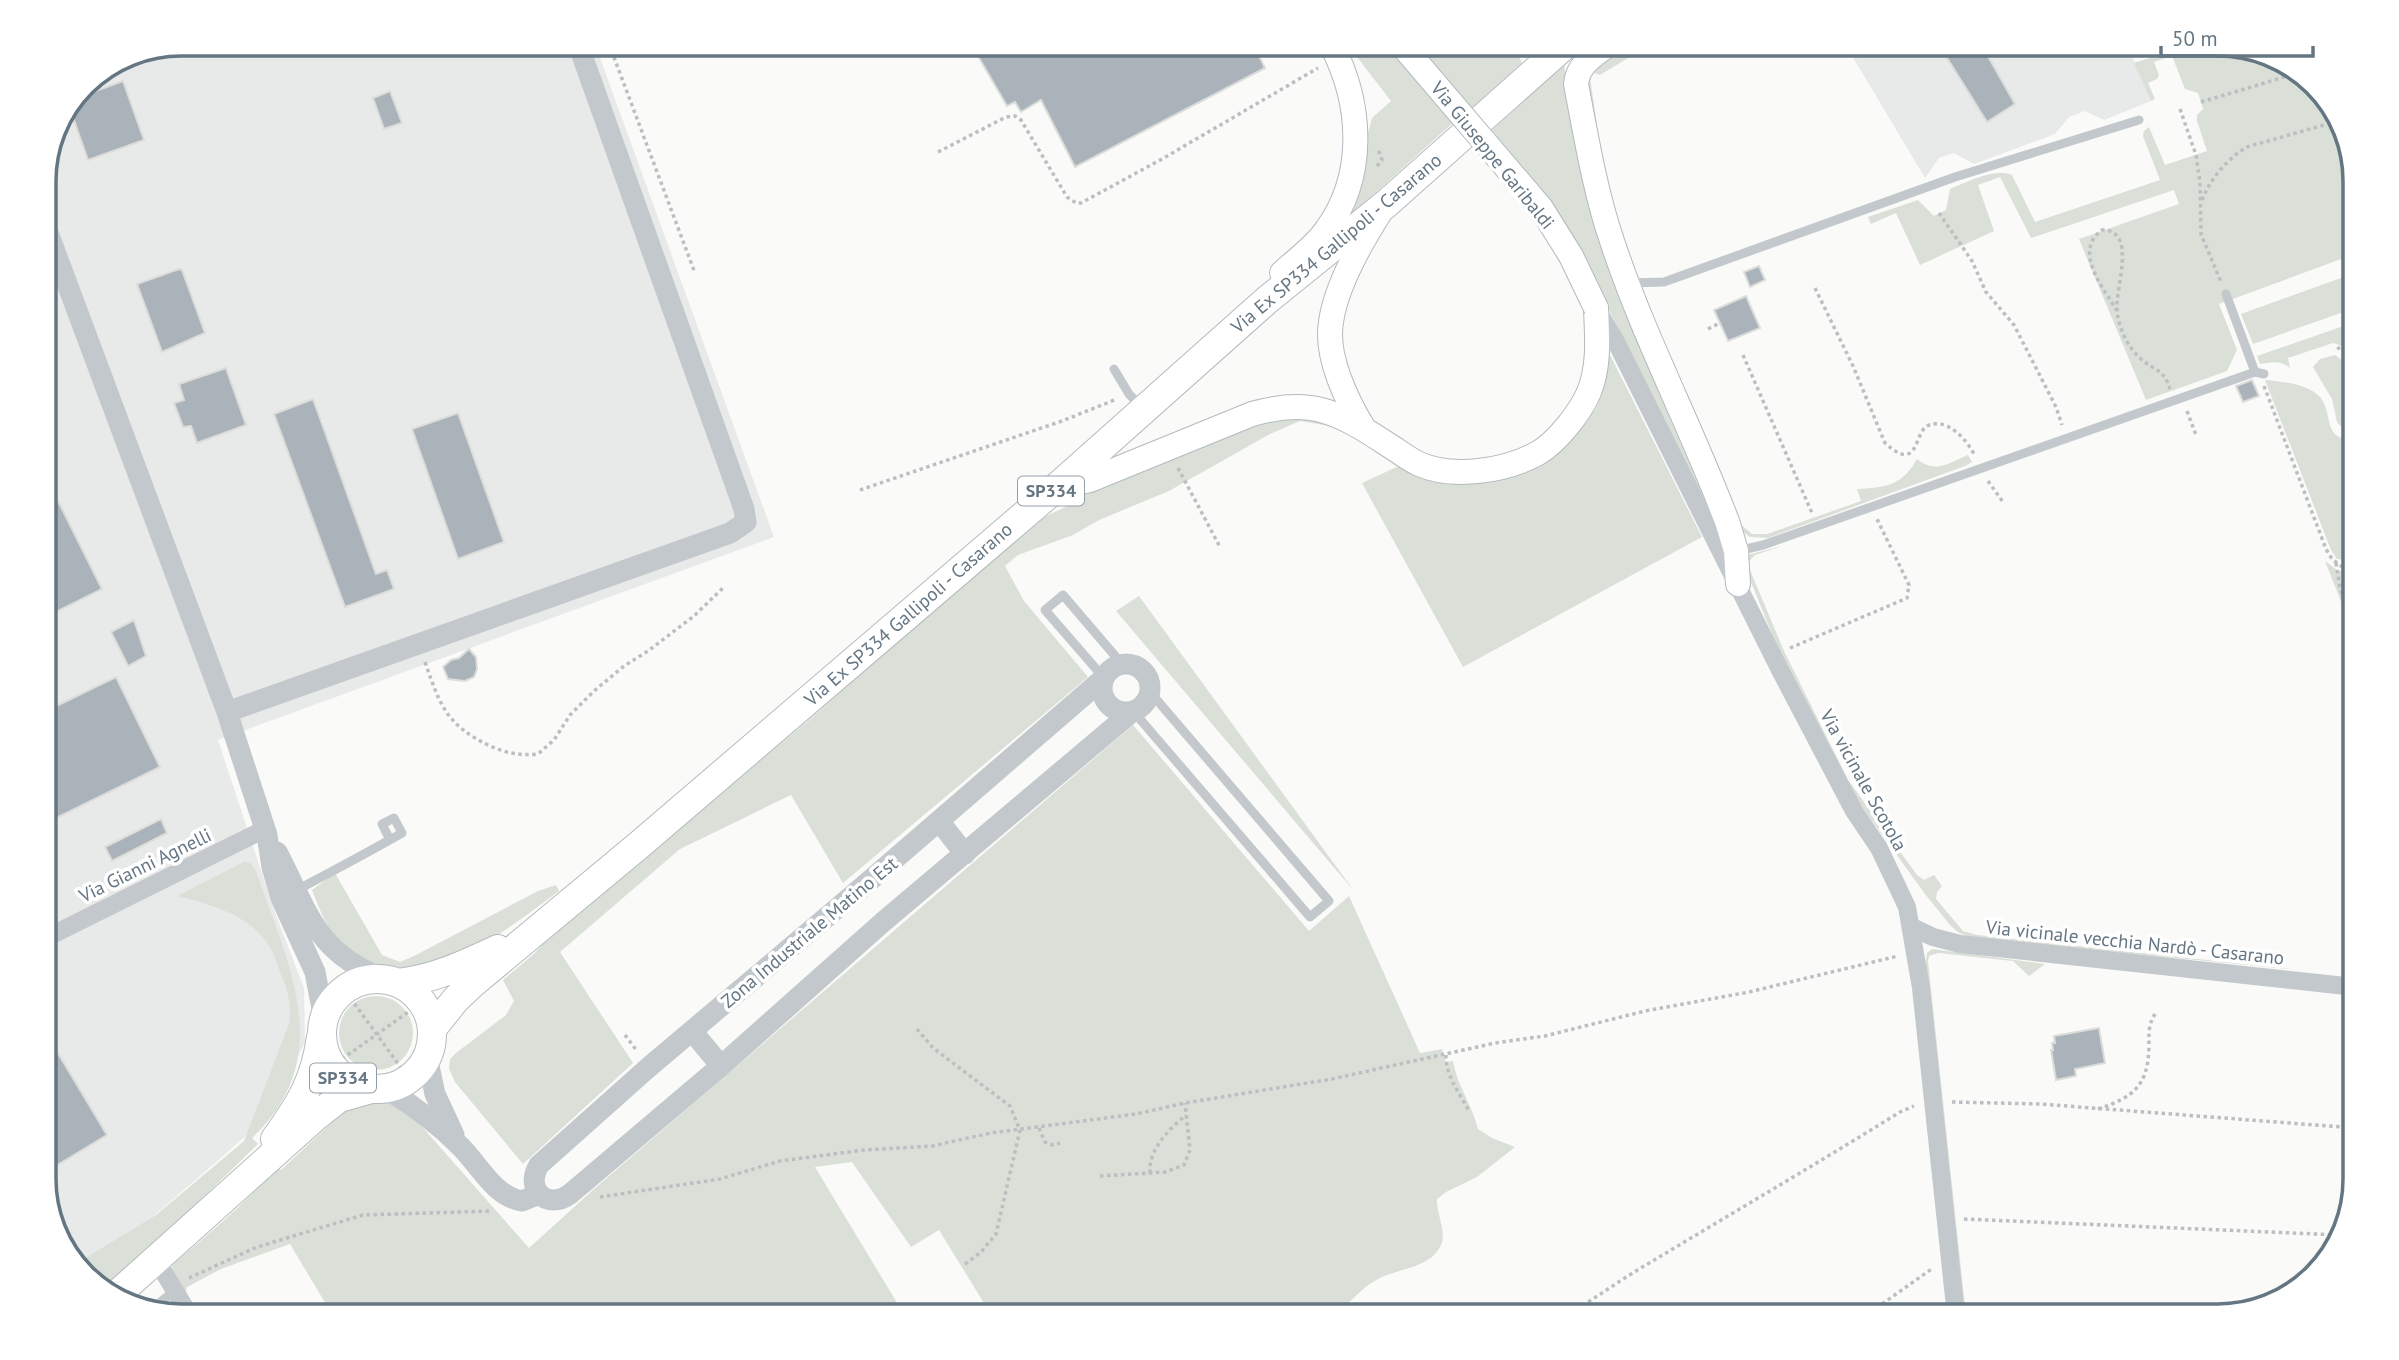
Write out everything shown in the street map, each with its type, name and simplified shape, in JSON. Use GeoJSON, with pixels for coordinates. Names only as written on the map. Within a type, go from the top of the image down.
{"type":"FeatureCollection","features":[{"type":"Feature","properties":{"kind":"main road"},"geometry":{"type":"LineString","coordinates":[[1267,300],[1279,276],[1324,234],[1339,210],[1350,182],[1356,146],[1354,107],[1344,68],[1337,56]]}},
{"type":"Feature","properties":{"kind":"main road","name":"Via Giuseppe Garibaldi"},"geometry":{"type":"LineString","coordinates":[[1411,56],[1541,208],[1572,256],[1596,308]]}},
{"type":"Feature","properties":{"kind":"main road","name":"Via Ex SP334 Gallipoli - Casarano"},"geometry":{"type":"LineString","coordinates":[[432,1029],[456,999],[532,933],[639,845],[1057,487],[1136,402],[1386,204],[1552,56]]}},
{"type":"Feature","properties":{"kind":"main road"},"geometry":{"type":"LineString","coordinates":[[1592,56],[1577,72],[1576,84],[1611,238],[1627,283],[1720,502],[1736,551],[1738,584]]}},
{"type":"Feature","properties":{"kind":"main road"},"geometry":{"type":"LineString","coordinates":[[1365,430],[1343,391],[1334,359],[1330,324],[1339,295],[1363,241],[1386,204]]}},
{"type":"Feature","properties":{"kind":"main road"},"geometry":{"type":"LineString","coordinates":[[1057,487],[1090,480],[1252,414],[1279,406],[1304,406],[1342,417],[1419,465],[1458,473],[1516,463],[1540,452],[1576,416],[1589,392],[1597,360],[1596,308]]}},
{"type":"Feature","properties":{"kind":"main road","name":"Via Ex SP334 Gallipoli - Casarano"},"geometry":{"type":"LineString","coordinates":[[392,981],[425,980],[447,973],[532,933]]}},
{"type":"Feature","properties":{"kind":"main road","name":"SP334"},"geometry":{"type":"LineString","coordinates":[[248,1177],[292,1116],[306,1089],[316,1067],[323,1025],[340,984],[370,979],[392,981]]}},
{"type":"Feature","properties":{"kind":"main road"},"geometry":{"type":"LineString","coordinates":[[392,981],[411,991],[422,1002],[432,1029]]}},
{"type":"Feature","properties":{"kind":"main road","name":"SP334"},"geometry":{"type":"LineString","coordinates":[[323,1025],[322,1043],[332,1067],[353,1084],[389,1086]]}},
{"type":"Feature","properties":{"kind":"main road","name":"SP334"},"geometry":{"type":"LineString","coordinates":[[123,1290],[339,1098],[389,1086],[420,1069],[432,1044],[432,1029]]}},
{"type":"Feature","properties":{"kind":"street"},"geometry":{"type":"LineString","coordinates":[[227,712],[730,533],[746,523],[744,509],[582,56]]}},
{"type":"Feature","properties":{"kind":"street"},"geometry":{"type":"LineString","coordinates":[[56,254],[227,712],[266,832],[272,867],[329,946],[357,968],[392,981]]}},
{"type":"Feature","properties":{"kind":"street","name":"Via vicinale Scotola"},"geometry":{"type":"LineString","coordinates":[[1596,308],[1615,340],[1843,790],[1890,870],[1907,907],[1916,952],[1955,1304]]}},
{"type":"Feature","properties":{"kind":"street"},"geometry":{"type":"LineString","coordinates":[[1122,664],[1134,664],[1144,671],[1149,680],[1150,692]]}},
{"type":"Feature","properties":{"kind":"street","name":"Zona Industriale Matino Est"},"geometry":{"type":"LineString","coordinates":[[1122,664],[1111,668],[1104,678],[540,1165],[533,1181],[539,1194],[545,1199],[564,1199],[965,854],[1144,704],[1150,692]]}},
{"type":"Feature","properties":{"kind":"street"},"geometry":{"type":"LineString","coordinates":[[1104,678],[1102,689],[1112,708],[1122,712],[1133,711]]}},
{"type":"Feature","properties":{"kind":"street"},"geometry":{"type":"LineString","coordinates":[[939,821],[965,854]]}},
{"type":"Feature","properties":{"kind":"street","name":"Via Gianni Agnelli"},"geometry":{"type":"LineString","coordinates":[[56,933],[266,832]]}},
{"type":"Feature","properties":{"kind":"street"},"geometry":{"type":"LineString","coordinates":[[289,894],[315,972],[323,1025]]}},
{"type":"Feature","properties":{"kind":"street","name":"Via vicinale vecchia Nardò - Casarano"},"geometry":{"type":"LineString","coordinates":[[1912,928],[1960,944],[2343,986]]}},
{"type":"Feature","properties":{"kind":"street"},"geometry":{"type":"LineString","coordinates":[[692,1031],[721,1066]]}},
{"type":"Feature","properties":{"kind":"street","name":"Zona Industriale Matino Est"},"geometry":{"type":"LineString","coordinates":[[427,1057],[435,1094],[460,1146]]}},
{"type":"Feature","properties":{"kind":"street","name":"Zona Industriale Matino Est"},"geometry":{"type":"LineString","coordinates":[[389,1086],[460,1146],[509,1198],[522,1201],[539,1194]]}},
{"type":"Feature","properties":{"kind":"street"},"geometry":{"type":"LineString","coordinates":[[157,1261],[182,1304]]}},
{"type":"Feature","properties":{"kind":"lane"},"geometry":{"type":"LineString","coordinates":[[1627,283],[1664,282],[1955,177],[2139,120]]}},
{"type":"Feature","properties":{"kind":"lane"},"geometry":{"type":"LineString","coordinates":[[1736,551],[1763,545],[2173,399],[2259,372],[2226,294]]}},
{"type":"Feature","properties":{"kind":"lane"},"geometry":{"type":"LineString","coordinates":[[1114,369],[1136,402]]}},
{"type":"Feature","properties":{"kind":"lane"},"geometry":{"type":"LineString","coordinates":[[1104,678],[1045,610],[1063,595],[1122,664]]}},
{"type":"Feature","properties":{"kind":"lane"},"geometry":{"type":"LineString","coordinates":[[1133,711],[1310,917],[1329,901],[1150,692]]}},
{"type":"Feature","properties":{"kind":"lane"},"geometry":{"type":"LineString","coordinates":[[289,894],[390,840]]}},
{"type":"Feature","properties":{"kind":"lane"},"geometry":{"type":"LineString","coordinates":[[160,1302],[174,1291]]}},
{"type":"Feature","properties":{"kind":"path"},"geometry":{"type":"LineString","coordinates":[[614,56],[695,273]]}},
{"type":"Feature","properties":{"kind":"path"},"geometry":{"type":"LineString","coordinates":[[938,152],[1006,117],[1015,116],[1021,120],[1067,197],[1076,204],[1081,203],[1161,159],[1324,56]]}},
{"type":"Feature","properties":{"kind":"path"},"geometry":{"type":"LineString","coordinates":[[2201,102],[2287,76]]}},
{"type":"Feature","properties":{"kind":"path"},"geometry":{"type":"LineString","coordinates":[[2180,109],[2196,155],[2201,234],[2226,294]]}},
{"type":"Feature","properties":{"kind":"path"},"geometry":{"type":"LineString","coordinates":[[2201,206],[2214,179],[2237,153],[2247,147],[2329,124]]}},
{"type":"Feature","properties":{"kind":"path"},"geometry":{"type":"LineString","coordinates":[[1939,213],[1972,261],[1986,292],[2014,325],[2056,407],[2065,437]]}},
{"type":"Feature","properties":{"kind":"path"},"geometry":{"type":"LineString","coordinates":[[2117,312],[2121,243],[2116,233],[2102,230],[2090,242],[2088,251],[2098,280],[2117,312],[2127,341],[2141,359],[2165,376],[2173,399],[2184,406],[2196,435]]}},
{"type":"Feature","properties":{"kind":"path"},"geometry":{"type":"LineString","coordinates":[[1815,288],[1853,366],[1885,443],[1894,451],[1905,453],[1913,451],[1919,444],[1921,432],[1928,425],[1950,428],[1961,435],[1972,450],[2003,502]]}},
{"type":"Feature","properties":{"kind":"path"},"geometry":{"type":"LineString","coordinates":[[1708,328],[1720,323]]}},
{"type":"Feature","properties":{"kind":"path"},"geometry":{"type":"LineString","coordinates":[[2337,349],[2343,346]]}},
{"type":"Feature","properties":{"kind":"path"},"geometry":{"type":"LineString","coordinates":[[1743,355],[1816,525]]}},
{"type":"Feature","properties":{"kind":"path"},"geometry":{"type":"LineString","coordinates":[[2259,372],[2326,549],[2336,563],[2343,566]]}},
{"type":"Feature","properties":{"kind":"path"},"geometry":{"type":"LineString","coordinates":[[860,490],[1050,425],[1136,402]]}},
{"type":"Feature","properties":{"kind":"path"},"geometry":{"type":"LineString","coordinates":[[1167,448],[1220,547]]}},
{"type":"Feature","properties":{"kind":"path"},"geometry":{"type":"LineString","coordinates":[[1774,656],[1907,598],[1909,585],[1869,506]]}},
{"type":"Feature","properties":{"kind":"path"},"geometry":{"type":"LineString","coordinates":[[2336,563],[2343,597]]}},
{"type":"Feature","properties":{"kind":"path"},"geometry":{"type":"LineString","coordinates":[[418,644],[444,709],[457,726],[466,734],[506,753],[538,754],[554,740],[570,715],[594,691],[694,616],[724,587]]}},
{"type":"Feature","properties":{"kind":"path"},"geometry":{"type":"LineString","coordinates":[[596,1198],[720,1179],[780,1161],[864,1150],[932,1146],[991,1133],[1136,1114],[1185,1103],[1332,1079],[1495,1043],[1545,1036],[1645,1011],[1749,992],[1916,952]]}},
{"type":"Feature","properties":{"kind":"path"},"geometry":{"type":"LineString","coordinates":[[340,984],[376,1033],[389,1086]]}},
{"type":"Feature","properties":{"kind":"path"},"geometry":{"type":"LineString","coordinates":[[332,1067],[422,1002]]}},
{"type":"Feature","properties":{"kind":"path"},"geometry":{"type":"LineString","coordinates":[[2096,1110],[2125,1098],[2138,1088],[2147,1071],[2149,1024],[2155,1014]]}},
{"type":"Feature","properties":{"kind":"path"},"geometry":{"type":"LineString","coordinates":[[917,1029],[933,1048],[1010,1106],[1020,1130],[996,1234],[981,1252],[964,1265]]}},
{"type":"Feature","properties":{"kind":"path"},"geometry":{"type":"LineString","coordinates":[[1446,1055],[1452,1080],[1469,1111]]}},
{"type":"Feature","properties":{"kind":"path"},"geometry":{"type":"LineString","coordinates":[[1584,1304],[1900,1112],[1924,1101],[2040,1104],[2343,1127]]}},
{"type":"Feature","properties":{"kind":"path"},"geometry":{"type":"LineString","coordinates":[[1100,1176],[1150,1174],[1184,1165],[1190,1150],[1185,1103]]}},
{"type":"Feature","properties":{"kind":"path"},"geometry":{"type":"LineString","coordinates":[[1150,1174],[1150,1158],[1186,1115]]}},
{"type":"Feature","properties":{"kind":"path"},"geometry":{"type":"LineString","coordinates":[[1039,1128],[1045,1142],[1060,1143]]}},
{"type":"Feature","properties":{"kind":"path"},"geometry":{"type":"LineString","coordinates":[[174,1291],[186,1280],[257,1247],[363,1215],[494,1210]]}},
{"type":"Feature","properties":{"kind":"path"},"geometry":{"type":"LineString","coordinates":[[1947,1219],[2330,1235]]}},
{"type":"Feature","properties":{"kind":"path"},"geometry":{"type":"LineString","coordinates":[[1883,1304],[1951,1253]]}},
{"type":"Feature","properties":{"kind":"shaded area"},"geometry":{"type":"Polygon","coordinates":[[[599,56],[774,537],[218,740],[274,910],[304,988],[305,1042],[269,1116],[94,1268],[77,1249],[63,1219],[56,1187],[56,173],[60,148],[73,118],[99,87],[133,65],[165,57],[599,56]]]}},
{"type":"Feature","properties":{"kind":"shaded area"},"geometry":{"type":"Polygon","coordinates":[[[1356,56],[1397,56],[1455,121],[1345,220],[1372,118],[1391,101],[1356,56]]]}},
{"type":"Feature","properties":{"kind":"shaded area"},"geometry":{"type":"Polygon","coordinates":[[[1425,56],[1518,56],[1522,63],[1472,108],[1425,56]]]}},
{"type":"Feature","properties":{"kind":"shaded area"},"geometry":{"type":"Polygon","coordinates":[[[1604,56],[1631,56],[1600,75],[1589,71],[1604,173],[1627,263],[1584,97],[1588,68],[1604,56]]]}},
{"type":"Feature","properties":{"kind":"shaded area"},"geometry":{"type":"Polygon","coordinates":[[[1852,56],[2132,56],[2151,101],[2104,120],[2085,111],[2069,117],[2055,134],[1974,164],[1954,153],[1939,158],[1925,178],[1852,56]]]}},
{"type":"Feature","properties":{"kind":"shaded area"},"geometry":{"type":"Polygon","coordinates":[[[2156,56],[2172,56],[2154,62],[2159,75],[2148,83],[2155,99],[2151,101],[2134,63],[2156,56]]]}},
{"type":"Feature","properties":{"kind":"shaded area"},"geometry":{"type":"Polygon","coordinates":[[[2172,56],[2234,57],[2266,65],[2288,77],[2322,111],[2341,156],[2343,258],[2219,304],[2237,350],[2227,371],[2146,400],[2079,239],[2179,204],[2174,190],[2031,238],[2000,177],[1978,185],[1994,231],[1920,265],[1896,213],[1871,224],[1868,217],[1918,200],[1934,216],[1946,210],[1950,189],[1997,173],[2012,175],[2035,222],[2160,180],[2143,136],[2149,127],[2165,165],[2207,151],[2197,121],[2197,115],[2203,109],[2198,93],[2185,89],[2172,56]]]}},
{"type":"Feature","properties":{"kind":"shaded area"},"geometry":{"type":"Polygon","coordinates":[[[1564,65],[1588,177],[1726,544],[1569,230],[1492,130],[1564,65]]]}},
{"type":"Feature","properties":{"kind":"shaded area"},"geometry":{"type":"Polygon","coordinates":[[[2343,277],[2343,312],[2253,344],[2241,314],[2343,277]]]}},
{"type":"Feature","properties":{"kind":"shaded area"},"geometry":{"type":"Polygon","coordinates":[[[2343,326],[2343,346],[2333,343],[2288,358],[2290,368],[2280,363],[2260,364],[2257,356],[2343,326]]]}},
{"type":"Feature","properties":{"kind":"shaded area"},"geometry":{"type":"Polygon","coordinates":[[[1609,353],[1702,537],[1463,667],[1362,483],[1401,465],[1447,480],[1580,429],[1596,408],[1602,394],[1609,353]]]}},
{"type":"Feature","properties":{"kind":"shaded area"},"geometry":{"type":"Polygon","coordinates":[[[2335,355],[2343,362],[2343,429],[2337,422],[2332,399],[2313,367],[2320,359],[2335,355]]]}},
{"type":"Feature","properties":{"kind":"shaded area"},"geometry":{"type":"Polygon","coordinates":[[[2265,380],[2294,384],[2314,392],[2324,403],[2332,431],[2343,439],[2343,560],[2337,559],[2331,550],[2265,380]]]}},
{"type":"Feature","properties":{"kind":"shaded area"},"geometry":{"type":"Polygon","coordinates":[[[1291,413],[1348,429],[1300,421],[1270,434],[1169,491],[1099,520],[1073,535],[1018,555],[1005,566],[1024,601],[1088,677],[843,883],[791,795],[680,849],[560,952],[633,1063],[523,1164],[455,1082],[449,1069],[450,1059],[456,1053],[506,1015],[514,1001],[503,980],[547,939],[808,721],[997,554],[1042,518],[1078,501],[1095,485],[1291,413]]]}},
{"type":"Feature","properties":{"kind":"shaded area"},"geometry":{"type":"Polygon","coordinates":[[[1968,455],[1972,462],[1965,466],[1768,538],[1750,537],[1740,530],[1739,523],[1752,534],[1767,534],[1861,501],[1857,489],[1876,488],[1899,480],[1917,459],[1936,466],[1968,455]]]}},
{"type":"Feature","properties":{"kind":"shaded area"},"geometry":{"type":"Polygon","coordinates":[[[1782,546],[1755,555],[1747,563],[1784,651],[1848,780],[1917,875],[1924,880],[1934,875],[1942,886],[1936,899],[1963,931],[1977,935],[2309,971],[1972,938],[1959,933],[1925,894],[1837,768],[1777,646],[1746,570],[1747,555],[1782,546]]]}},
{"type":"Feature","properties":{"kind":"shaded area"},"geometry":{"type":"Polygon","coordinates":[[[2325,561],[2338,571],[2343,570],[2343,607],[2325,561]]]}},
{"type":"Feature","properties":{"kind":"shaded area"},"geometry":{"type":"Polygon","coordinates":[[[1139,596],[1354,891],[1116,611],[1139,596]]]}},
{"type":"Feature","properties":{"kind":"shaded area"},"geometry":{"type":"Polygon","coordinates":[[[1133,725],[1309,931],[1349,896],[1420,1053],[1442,1049],[1446,1062],[1453,1061],[1478,1129],[1515,1147],[1477,1177],[1437,1199],[1443,1236],[1435,1254],[1420,1264],[1386,1275],[1369,1284],[1346,1304],[985,1304],[939,1230],[911,1247],[852,1162],[815,1167],[898,1304],[326,1304],[290,1244],[221,1269],[187,1287],[185,1294],[173,1277],[172,1265],[239,1206],[277,1167],[281,1170],[359,1097],[389,1101],[417,1121],[529,1248],[1133,725]]]}},
{"type":"Feature","properties":{"kind":"shaded area"},"geometry":{"type":"Polygon","coordinates":[[[244,862],[250,863],[255,869],[291,973],[298,1008],[300,1042],[294,1075],[278,1107],[252,1138],[258,1144],[162,1237],[109,1282],[85,1259],[156,1215],[244,1141],[289,1024],[290,1004],[287,991],[271,950],[262,936],[229,912],[177,896],[244,862]]]}},
{"type":"Feature","properties":{"kind":"shaded area"},"geometry":{"type":"Polygon","coordinates":[[[335,873],[382,955],[400,962],[538,891],[556,885],[559,891],[486,942],[430,966],[402,970],[374,965],[347,951],[336,939],[312,890],[335,873]]]}},
{"type":"Feature","properties":{"kind":"shaded area"},"geometry":{"type":"Polygon","coordinates":[[[1932,949],[2045,964],[2029,976],[2013,961],[1938,953],[1929,956],[1965,1304],[1960,1304],[1925,966],[1927,953],[1932,949]]]}},
{"type":"Feature","properties":{"kind":"shaded area"},"geometry":{"type":"Polygon","coordinates":[[[376,996],[390,999],[402,1007],[410,1019],[413,1033],[410,1047],[402,1059],[390,1067],[376,1070],[362,1067],[350,1059],[342,1047],[339,1033],[342,1019],[350,1007],[362,999],[376,996]]]}},
{"type":"Feature","properties":{"kind":"building"},"geometry":{"type":"Polygon","coordinates":[[[978,56],[1259,56],[1265,68],[1075,167],[1041,100],[1021,112],[1015,102],[1007,106],[978,56]]]}},
{"type":"Feature","properties":{"kind":"building"},"geometry":{"type":"Polygon","coordinates":[[[1946,56],[1988,56],[2015,104],[1987,122],[1946,56]]]}},
{"type":"Feature","properties":{"kind":"building"},"geometry":{"type":"Polygon","coordinates":[[[123,81],[144,140],[88,160],[73,118],[95,91],[123,81]]]}},
{"type":"Feature","properties":{"kind":"building"},"geometry":{"type":"Polygon","coordinates":[[[390,91],[402,123],[384,129],[373,98],[390,91]]]}},
{"type":"Feature","properties":{"kind":"building"},"geometry":{"type":"Polygon","coordinates":[[[1759,266],[1765,280],[1750,287],[1744,272],[1759,266]]]}},
{"type":"Feature","properties":{"kind":"building"},"geometry":{"type":"Polygon","coordinates":[[[182,270],[205,333],[162,352],[137,284],[182,270]]]}},
{"type":"Feature","properties":{"kind":"building"},"geometry":{"type":"Polygon","coordinates":[[[1746,296],[1760,328],[1728,341],[1714,310],[1746,296]]]}},
{"type":"Feature","properties":{"kind":"building"},"geometry":{"type":"Polygon","coordinates":[[[226,368],[246,425],[197,443],[191,426],[183,427],[174,403],[184,400],[179,384],[226,368]]]}},
{"type":"Feature","properties":{"kind":"building"},"geometry":{"type":"Polygon","coordinates":[[[2252,380],[2259,396],[2243,402],[2236,386],[2252,380]]]}},
{"type":"Feature","properties":{"kind":"building"},"geometry":{"type":"Polygon","coordinates":[[[313,399],[376,574],[387,570],[394,589],[345,607],[274,414],[313,399]]]}},
{"type":"Feature","properties":{"kind":"building"},"geometry":{"type":"Polygon","coordinates":[[[458,413],[504,542],[458,559],[412,429],[458,413]]]}},
{"type":"Feature","properties":{"kind":"building"},"geometry":{"type":"Polygon","coordinates":[[[56,497],[102,589],[56,612],[56,497]]]}},
{"type":"Feature","properties":{"kind":"building"},"geometry":{"type":"Polygon","coordinates":[[[134,620],[146,656],[128,666],[111,632],[134,620]]]}},
{"type":"Feature","properties":{"kind":"building"},"geometry":{"type":"Polygon","coordinates":[[[469,649],[476,657],[477,669],[474,677],[465,681],[448,679],[443,667],[469,649]]]}},
{"type":"Feature","properties":{"kind":"building"},"geometry":{"type":"Polygon","coordinates":[[[116,677],[160,767],[56,818],[56,706],[116,677]]]}},
{"type":"Feature","properties":{"kind":"building"},"geometry":{"type":"Polygon","coordinates":[[[161,819],[167,833],[112,861],[105,847],[161,819]]]}},
{"type":"Feature","properties":{"kind":"building"},"geometry":{"type":"Polygon","coordinates":[[[2099,1028],[2105,1063],[2075,1069],[2076,1076],[2056,1080],[2051,1050],[2052,1043],[2055,1043],[2054,1036],[2099,1028]]]}},
{"type":"Feature","properties":{"kind":"building"},"geometry":{"type":"Polygon","coordinates":[[[56,1050],[107,1135],[56,1166],[56,1050]]]}}]}
